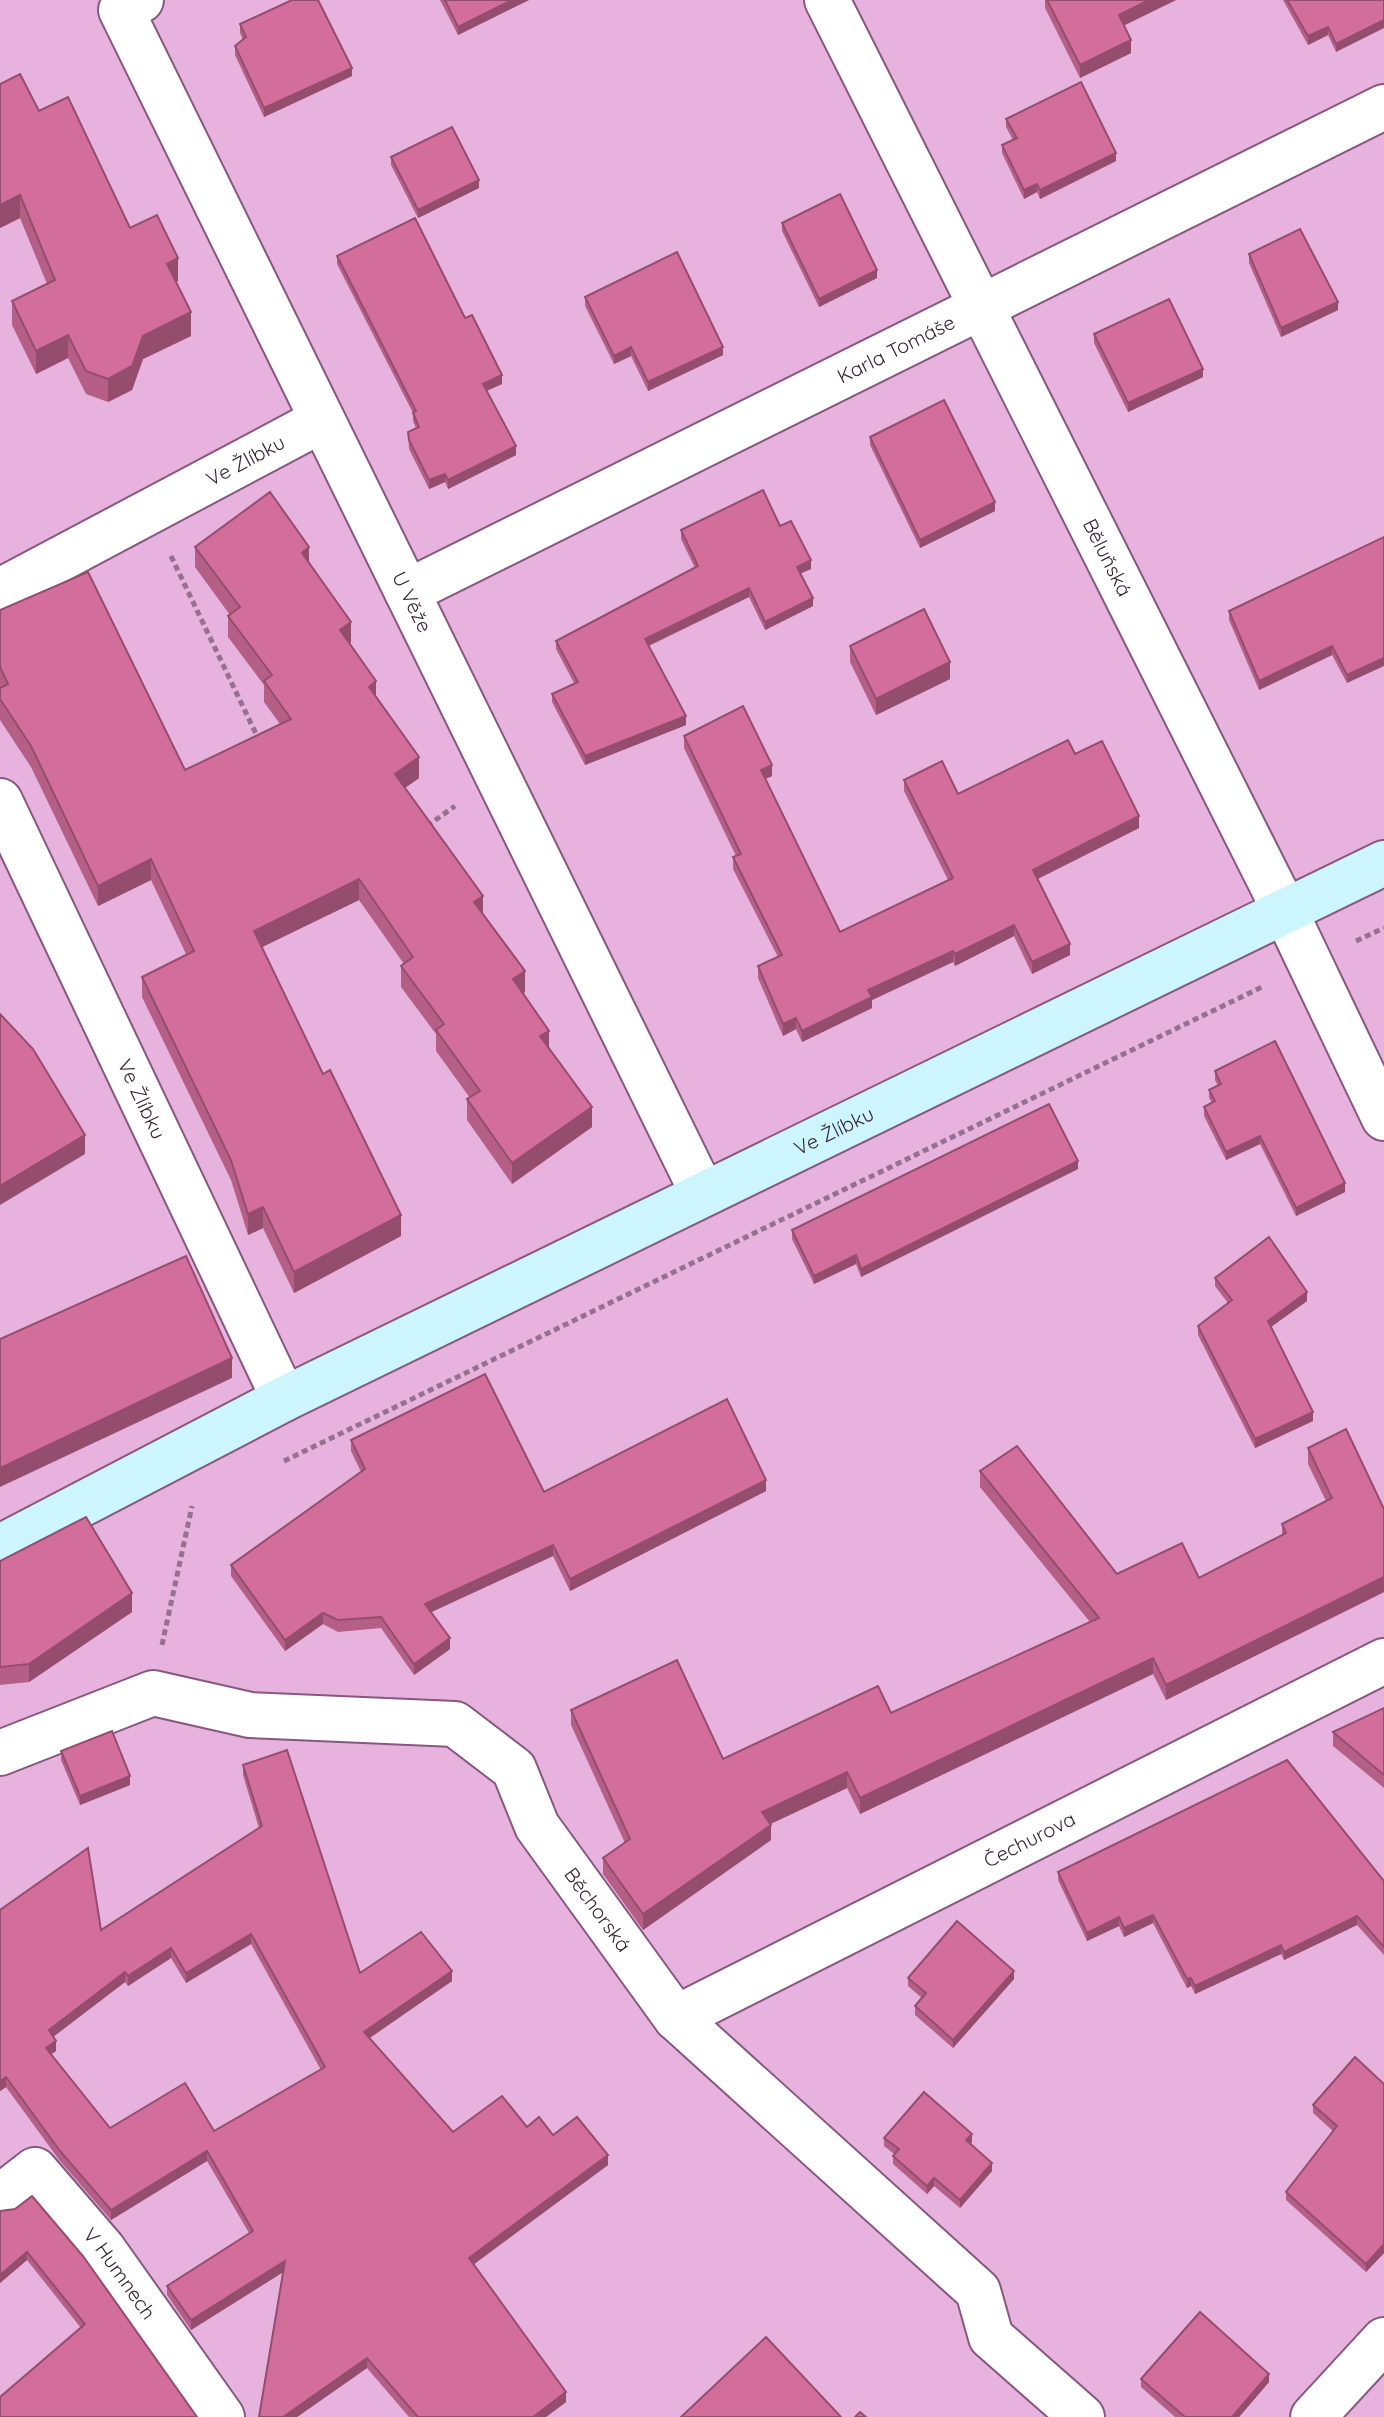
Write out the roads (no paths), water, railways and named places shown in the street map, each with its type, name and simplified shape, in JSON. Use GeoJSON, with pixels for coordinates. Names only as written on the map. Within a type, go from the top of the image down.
{"type":"FeatureCollection","features":[{"type":"Feature","properties":{"kind":"street","name":"Běluňská"},"geometry":{"type":"LineString","coordinates":[[827,0],[1285,911],[1384,1118]]}},
{"type":"Feature","properties":{"kind":"street","name":"U Věže"},"geometry":{"type":"LineString","coordinates":[[131,5],[322,420],[703,1194]]}},
{"type":"Feature","properties":{"kind":"street","name":"Karla Tomáše"},"geometry":{"type":"LineString","coordinates":[[407,592],[1384,107]]}},
{"type":"Feature","properties":{"kind":"street","name":"Ve Žlíbku"},"geometry":{"type":"LineString","coordinates":[[0,591],[322,420]]}},
{"type":"Feature","properties":{"kind":"street","name":"Ve Žlíbku"},"geometry":{"type":"LineString","coordinates":[[0,801],[284,1399]]}},
{"type":"Feature","properties":{"kind":"street","name":"Ve Žlíbku"},"geometry":{"type":"LineString","coordinates":[[0,1547],[284,1399],[1384,863]]}},
{"type":"Feature","properties":{"kind":"street","name":"Čechurova"},"geometry":{"type":"LineString","coordinates":[[676,2018],[1384,1661]]}},
{"type":"Feature","properties":{"kind":"street","name":"Běchorská"},"geometry":{"type":"LineString","coordinates":[[0,1753],[153,1693],[250,1715],[455,1724],[514,1769],[537,1826],[676,2018],[978,2291],[991,2337],[1082,2417]]}},
{"type":"Feature","properties":{"kind":"street","name":"V Humnech"},"geometry":{"type":"LineString","coordinates":[[0,2197],[35,2170],[103,2249],[222,2417]]}},
{"type":"Feature","properties":{"kind":"street"},"geometry":{"type":"LineString","coordinates":[[1313,2417],[1384,2340]]}}]}
